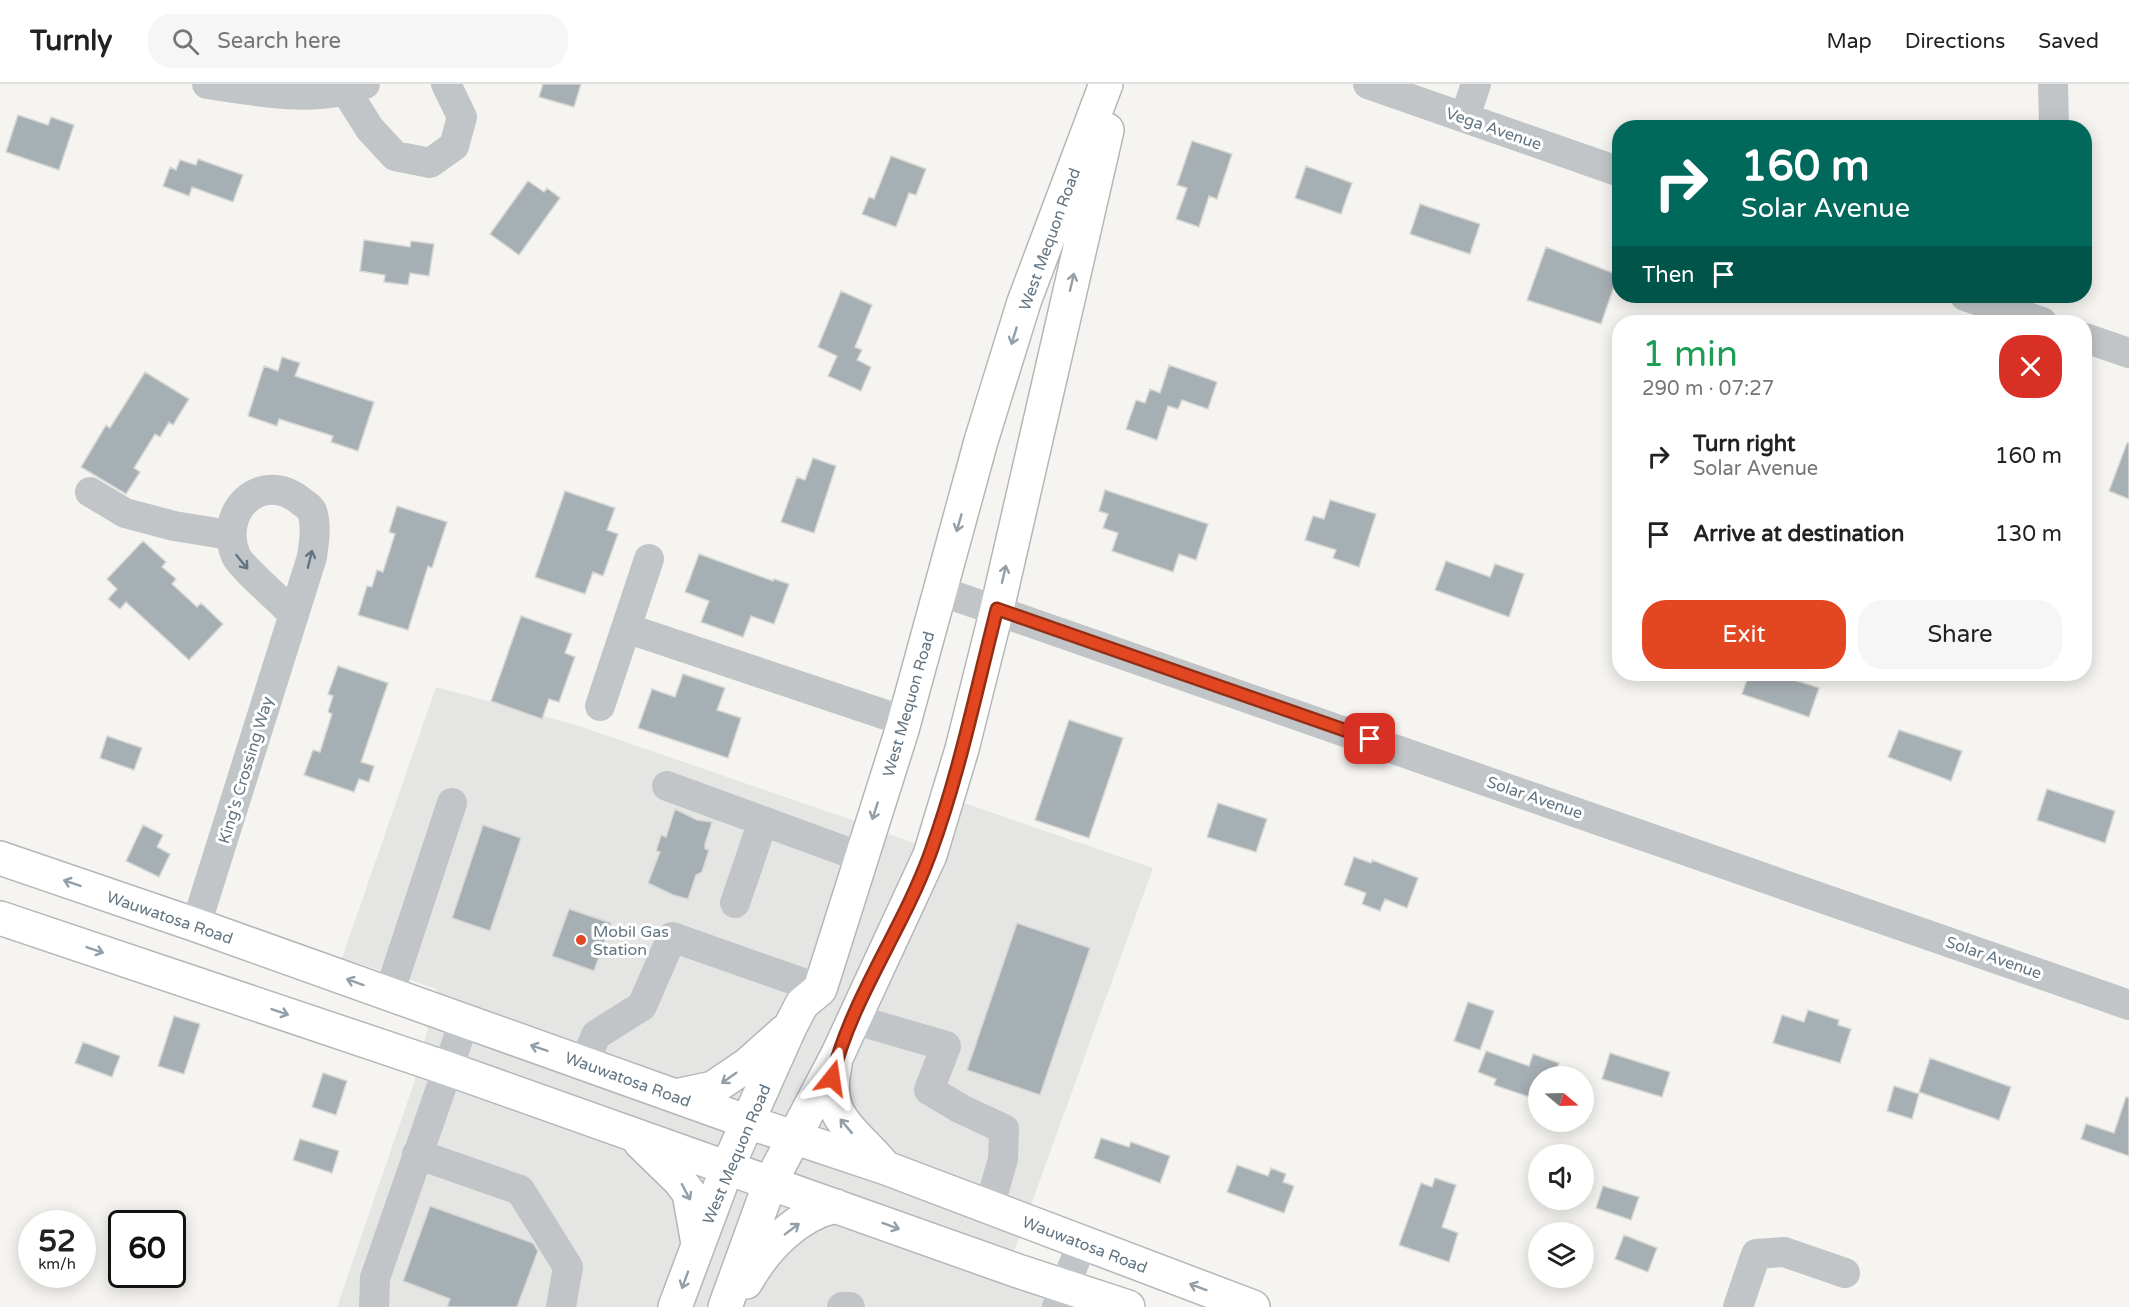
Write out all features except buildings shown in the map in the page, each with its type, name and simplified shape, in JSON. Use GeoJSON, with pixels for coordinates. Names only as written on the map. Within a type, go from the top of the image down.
{"type":"FeatureCollection","features":[{"type":"Feature","properties":{"kind":"main road","name":"West Mequon Road"},"geometry":{"type":"LineString","coordinates":[[725,1307],[790,1027],[802,1004],[820,989],[904,721],[981,441],[1024,302],[1106,84]]}},
{"type":"Feature","properties":{"kind":"main road","name":"West Mequon Road"},"geometry":{"type":"LineString","coordinates":[[675,1307],[698,1245],[760,1153],[837,1056],[930,855],[962,749],[997,609],[1118,84]]}},
{"type":"Feature","properties":{"kind":"main road","name":"Wauwatosa Road"},"geometry":{"type":"LineString","coordinates":[[0,858],[196,925],[676,1096],[836,1206],[1061,1297],[1128,1307]]}},
{"type":"Feature","properties":{"kind":"main road","name":"Wauwatosa Road"},"geometry":{"type":"LineString","coordinates":[[0,918],[446,1068],[633,1134],[760,1153],[886,1168],[1253,1307]]}},
{"type":"Feature","properties":{"kind":"main road"},"geometry":{"type":"LineString","coordinates":[[701,1307],[782,1095],[815,1016],[820,989],[856,1011]]}},
{"type":"Feature","properties":{"kind":"main road"},"geometry":{"type":"LineString","coordinates":[[676,1096],[699,1094],[720,1084],[790,1027]]}},
{"type":"Feature","properties":{"kind":"main road"},"geometry":{"type":"LineString","coordinates":[[837,1056],[832,1078],[833,1105],[848,1128],[886,1168]]}},
{"type":"Feature","properties":{"kind":"main road"},"geometry":{"type":"LineString","coordinates":[[446,1068],[529,1078],[760,1153],[816,1166],[928,1204],[1024,1221]]}},
{"type":"Feature","properties":{"kind":"main road"},"geometry":{"type":"LineString","coordinates":[[633,1134],[689,1193],[698,1245]]}},
{"type":"Feature","properties":{"kind":"main road"},"geometry":{"type":"LineString","coordinates":[[732,1307],[768,1247],[809,1216],[836,1206]]}},
{"type":"Feature","properties":{"kind":"street"},"geometry":{"type":"LineString","coordinates":[[207,84],[275,94],[356,88],[370,129],[395,156],[430,163],[454,146],[462,117],[446,84]]}},
{"type":"Feature","properties":{"kind":"street","name":"Vega Avenue"},"geometry":{"type":"LineString","coordinates":[[1368,84],[1612,169]]}},
{"type":"Feature","properties":{"kind":"street"},"geometry":{"type":"LineString","coordinates":[[1465,117],[1476,84]]}},
{"type":"Feature","properties":{"kind":"street"},"geometry":{"type":"LineString","coordinates":[[2053,84],[2054,120]]}},
{"type":"Feature","properties":{"kind":"street"},"geometry":{"type":"LineString","coordinates":[[2001,303],[2027,315]]}},
{"type":"Feature","properties":{"kind":"street"},"geometry":{"type":"LineString","coordinates":[[2092,340],[2129,353]]}},
{"type":"Feature","properties":{"kind":"street","name":"King's Crossing Way"},"geometry":{"type":"LineString","coordinates":[[196,925],[312,557],[316,531],[311,509],[295,495],[270,488],[248,496],[234,516],[230,535]]}},
{"type":"Feature","properties":{"kind":"street"},"geometry":{"type":"LineString","coordinates":[[90,492],[125,513],[174,526],[230,535],[237,558],[294,615]]}},
{"type":"Feature","properties":{"kind":"street"},"geometry":{"type":"LineString","coordinates":[[600,706],[649,559]]}},
{"type":"Feature","properties":{"kind":"street","name":"Solar Avenue"},"geometry":{"type":"LineString","coordinates":[[940,591],[2129,1005]]}},
{"type":"Feature","properties":{"kind":"street"},"geometry":{"type":"LineString","coordinates":[[626,628],[904,721]]}},
{"type":"Feature","properties":{"kind":"street"},"geometry":{"type":"LineString","coordinates":[[667,786],[861,856]]}},
{"type":"Feature","properties":{"kind":"street"},"geometry":{"type":"LineString","coordinates":[[389,994],[452,803]]}},
{"type":"Feature","properties":{"kind":"street"},"geometry":{"type":"LineString","coordinates":[[735,903],[763,821]]}},
{"type":"Feature","properties":{"kind":"street"},"geometry":{"type":"LineString","coordinates":[[584,1064],[596,1035],[642,1006],[672,937],[820,989]]}},
{"type":"Feature","properties":{"kind":"street"},"geometry":{"type":"LineString","coordinates":[[856,1011],[946,1046],[929,1090],[961,1109],[1004,1129],[1003,1159],[989,1208]]}},
{"type":"Feature","properties":{"kind":"street"},"geometry":{"type":"LineString","coordinates":[[374,1307],[375,1278],[446,1068],[464,1022]]}},
{"type":"Feature","properties":{"kind":"street"},"geometry":{"type":"LineString","coordinates":[[417,1154],[520,1190],[568,1267],[561,1307]]}},
{"type":"Feature","properties":{"kind":"street"},"geometry":{"type":"LineString","coordinates":[[1061,1297],[1082,1243]]}},
{"type":"Feature","properties":{"kind":"street"},"geometry":{"type":"LineString","coordinates":[[1738,1307],[1756,1254],[1784,1252],[1845,1273]]}},
{"type":"Feature","properties":{"kind":"street"},"geometry":{"type":"LineString","coordinates":[[842,1307],[850,1307]]}},
{"type":"Feature","properties":{"kind":"shaded area"},"geometry":{"type":"Polygon","coordinates":[[[436,687],[579,726],[858,822],[942,854],[958,801],[1153,868],[1003,1282],[1079,1307],[337,1307],[415,1080],[437,989],[342,958],[436,687]]]}},
{"type":"Feature","properties":{"kind":"place","name":"Mobil Gas Station"},"geometry":{"type":"Point","coordinates":[581,940]}},
{"type":"Feature","properties":{"kind":"route"},"geometry":{"type":"LineString","coordinates":[[832,1078],[837,1056],[860,1003],[930,855],[962,749],[997,609],[1370,739]]}}]}
